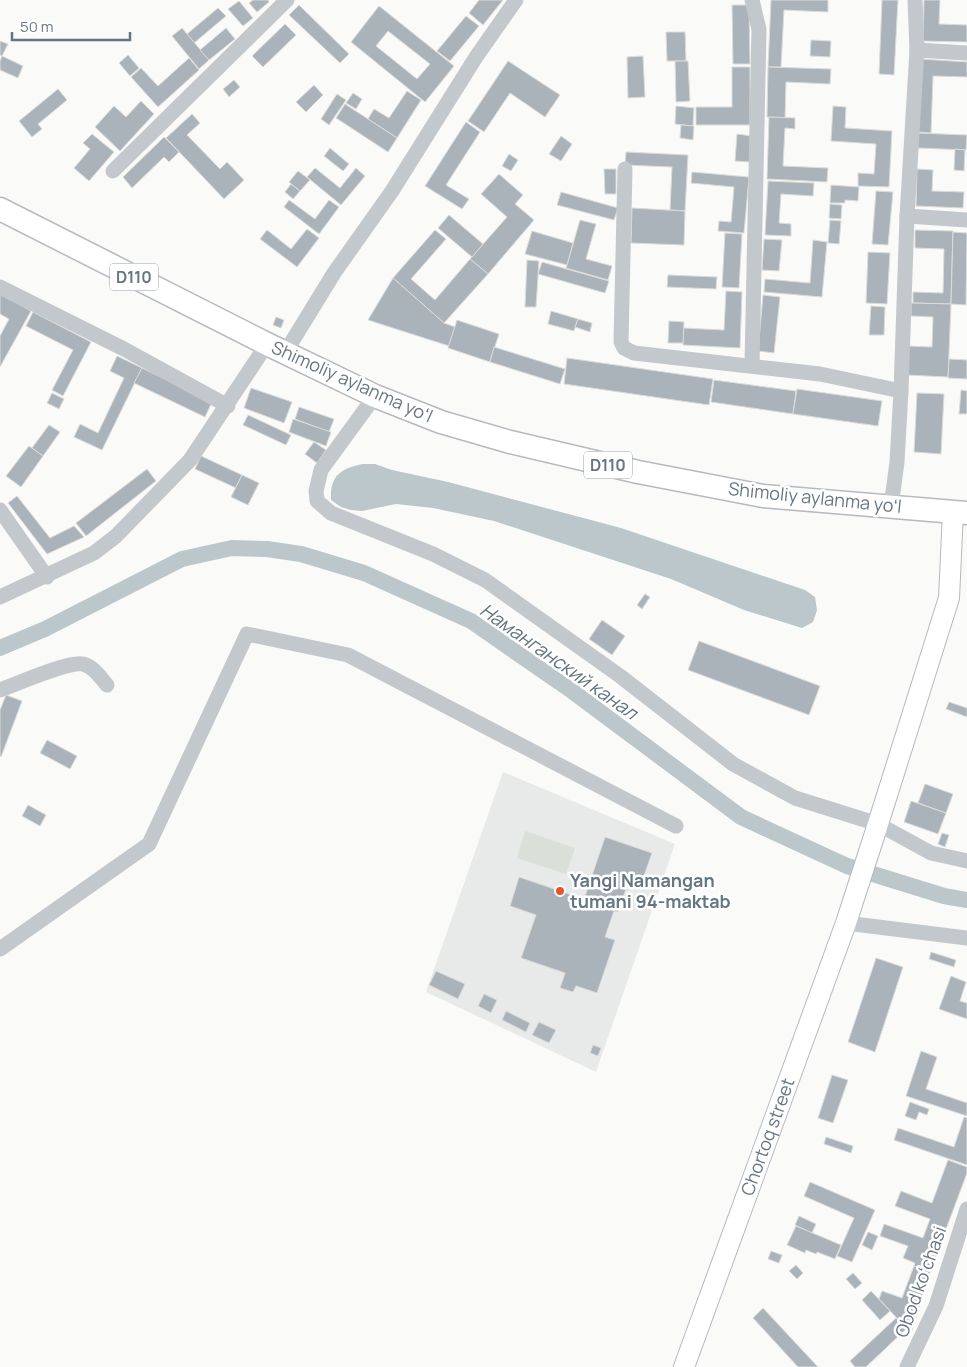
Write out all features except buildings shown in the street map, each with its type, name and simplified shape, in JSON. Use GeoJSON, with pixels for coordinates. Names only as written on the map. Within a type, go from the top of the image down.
{"type":"FeatureCollection","features":[{"type":"Feature","properties":{"kind":"main road","name":"Shimoliy aylanma yoʻl"},"geometry":{"type":"LineString","coordinates":[[0,209],[375,396],[441,422],[510,442],[638,472],[764,496],[960,512]]}},
{"type":"Feature","properties":{"kind":"main road","name":"Chortoq street"},"geometry":{"type":"LineString","coordinates":[[684,1367],[849,915],[877,829],[948,598],[960,512]]}},
{"type":"Feature","properties":{"kind":"street"},"geometry":{"type":"LineString","coordinates":[[114,171],[287,0]]}},
{"type":"Feature","properties":{"kind":"street"},"geometry":{"type":"LineString","coordinates":[[0,598],[94,554],[116,536],[190,460],[228,406],[334,273],[392,191],[476,57],[516,0]]}},
{"type":"Feature","properties":{"kind":"street"},"geometry":{"type":"LineString","coordinates":[[752,0],[759,29],[752,365]]}},
{"type":"Feature","properties":{"kind":"street"},"geometry":{"type":"LineString","coordinates":[[891,507],[897,462],[901,391],[907,216],[917,50],[915,0]]}},
{"type":"Feature","properties":{"kind":"street"},"geometry":{"type":"LineString","coordinates":[[917,50],[967,53]]}},
{"type":"Feature","properties":{"kind":"street"},"geometry":{"type":"LineString","coordinates":[[625,169],[621,342],[624,348],[634,353],[820,374],[901,391]]}},
{"type":"Feature","properties":{"kind":"street"},"geometry":{"type":"LineString","coordinates":[[907,216],[967,220]]}},
{"type":"Feature","properties":{"kind":"street"},"geometry":{"type":"LineString","coordinates":[[0,287],[124,350],[228,406]]}},
{"type":"Feature","properties":{"kind":"street"},"geometry":{"type":"LineString","coordinates":[[375,396],[321,470],[316,491],[317,501],[331,513],[433,554],[485,580],[620,676],[733,764],[795,798],[877,829],[931,853],[967,860]]}},
{"type":"Feature","properties":{"kind":"street"},"geometry":{"type":"LineString","coordinates":[[0,510],[47,576]]}},
{"type":"Feature","properties":{"kind":"street"},"geometry":{"type":"LineString","coordinates":[[0,948],[149,844],[247,634],[348,655],[676,826]]}},
{"type":"Feature","properties":{"kind":"street"},"geometry":{"type":"LineString","coordinates":[[0,690],[51,670],[82,664],[94,670],[106,685]]}},
{"type":"Feature","properties":{"kind":"street"},"geometry":{"type":"LineString","coordinates":[[849,915],[967,938]]}},
{"type":"Feature","properties":{"kind":"street","name":"Obod koʻchasi"},"geometry":{"type":"LineString","coordinates":[[907,1367],[913,1358],[936,1306],[967,1210]]}},
{"type":"Feature","properties":{"kind":"shaded area"},"geometry":{"type":"Polygon","coordinates":[[[362,464],[375,464],[392,470],[448,482],[621,528],[805,590],[815,597],[817,610],[813,622],[802,628],[744,610],[671,579],[494,521],[433,508],[396,504],[362,511],[341,507],[331,500],[332,485],[342,471],[362,464]]]}},
{"type":"Feature","properties":{"kind":"shaded area","name":"Yangi Namangan tumani 94-maktab"},"geometry":{"type":"Polygon","coordinates":[[[503,772],[675,844],[596,1072],[426,992],[503,772]]]}},
{"type":"Feature","properties":{"kind":"shaded area"},"geometry":{"type":"Polygon","coordinates":[[[525,831],[575,848],[566,874],[517,858],[525,831]]]}},
{"type":"Feature","properties":{"kind":"waterway","name":"Наманганский канал"},"geometry":{"type":"LineString","coordinates":[[0,648],[45,629],[182,559],[232,548],[267,549],[301,554],[364,573],[471,621],[572,691],[741,817],[847,866],[944,896],[967,900]]}},
{"type":"Feature","properties":{"kind":"place","name":"Yangi Namangan tumani 94-maktab"},"geometry":{"type":"Point","coordinates":[560,891]}}]}
